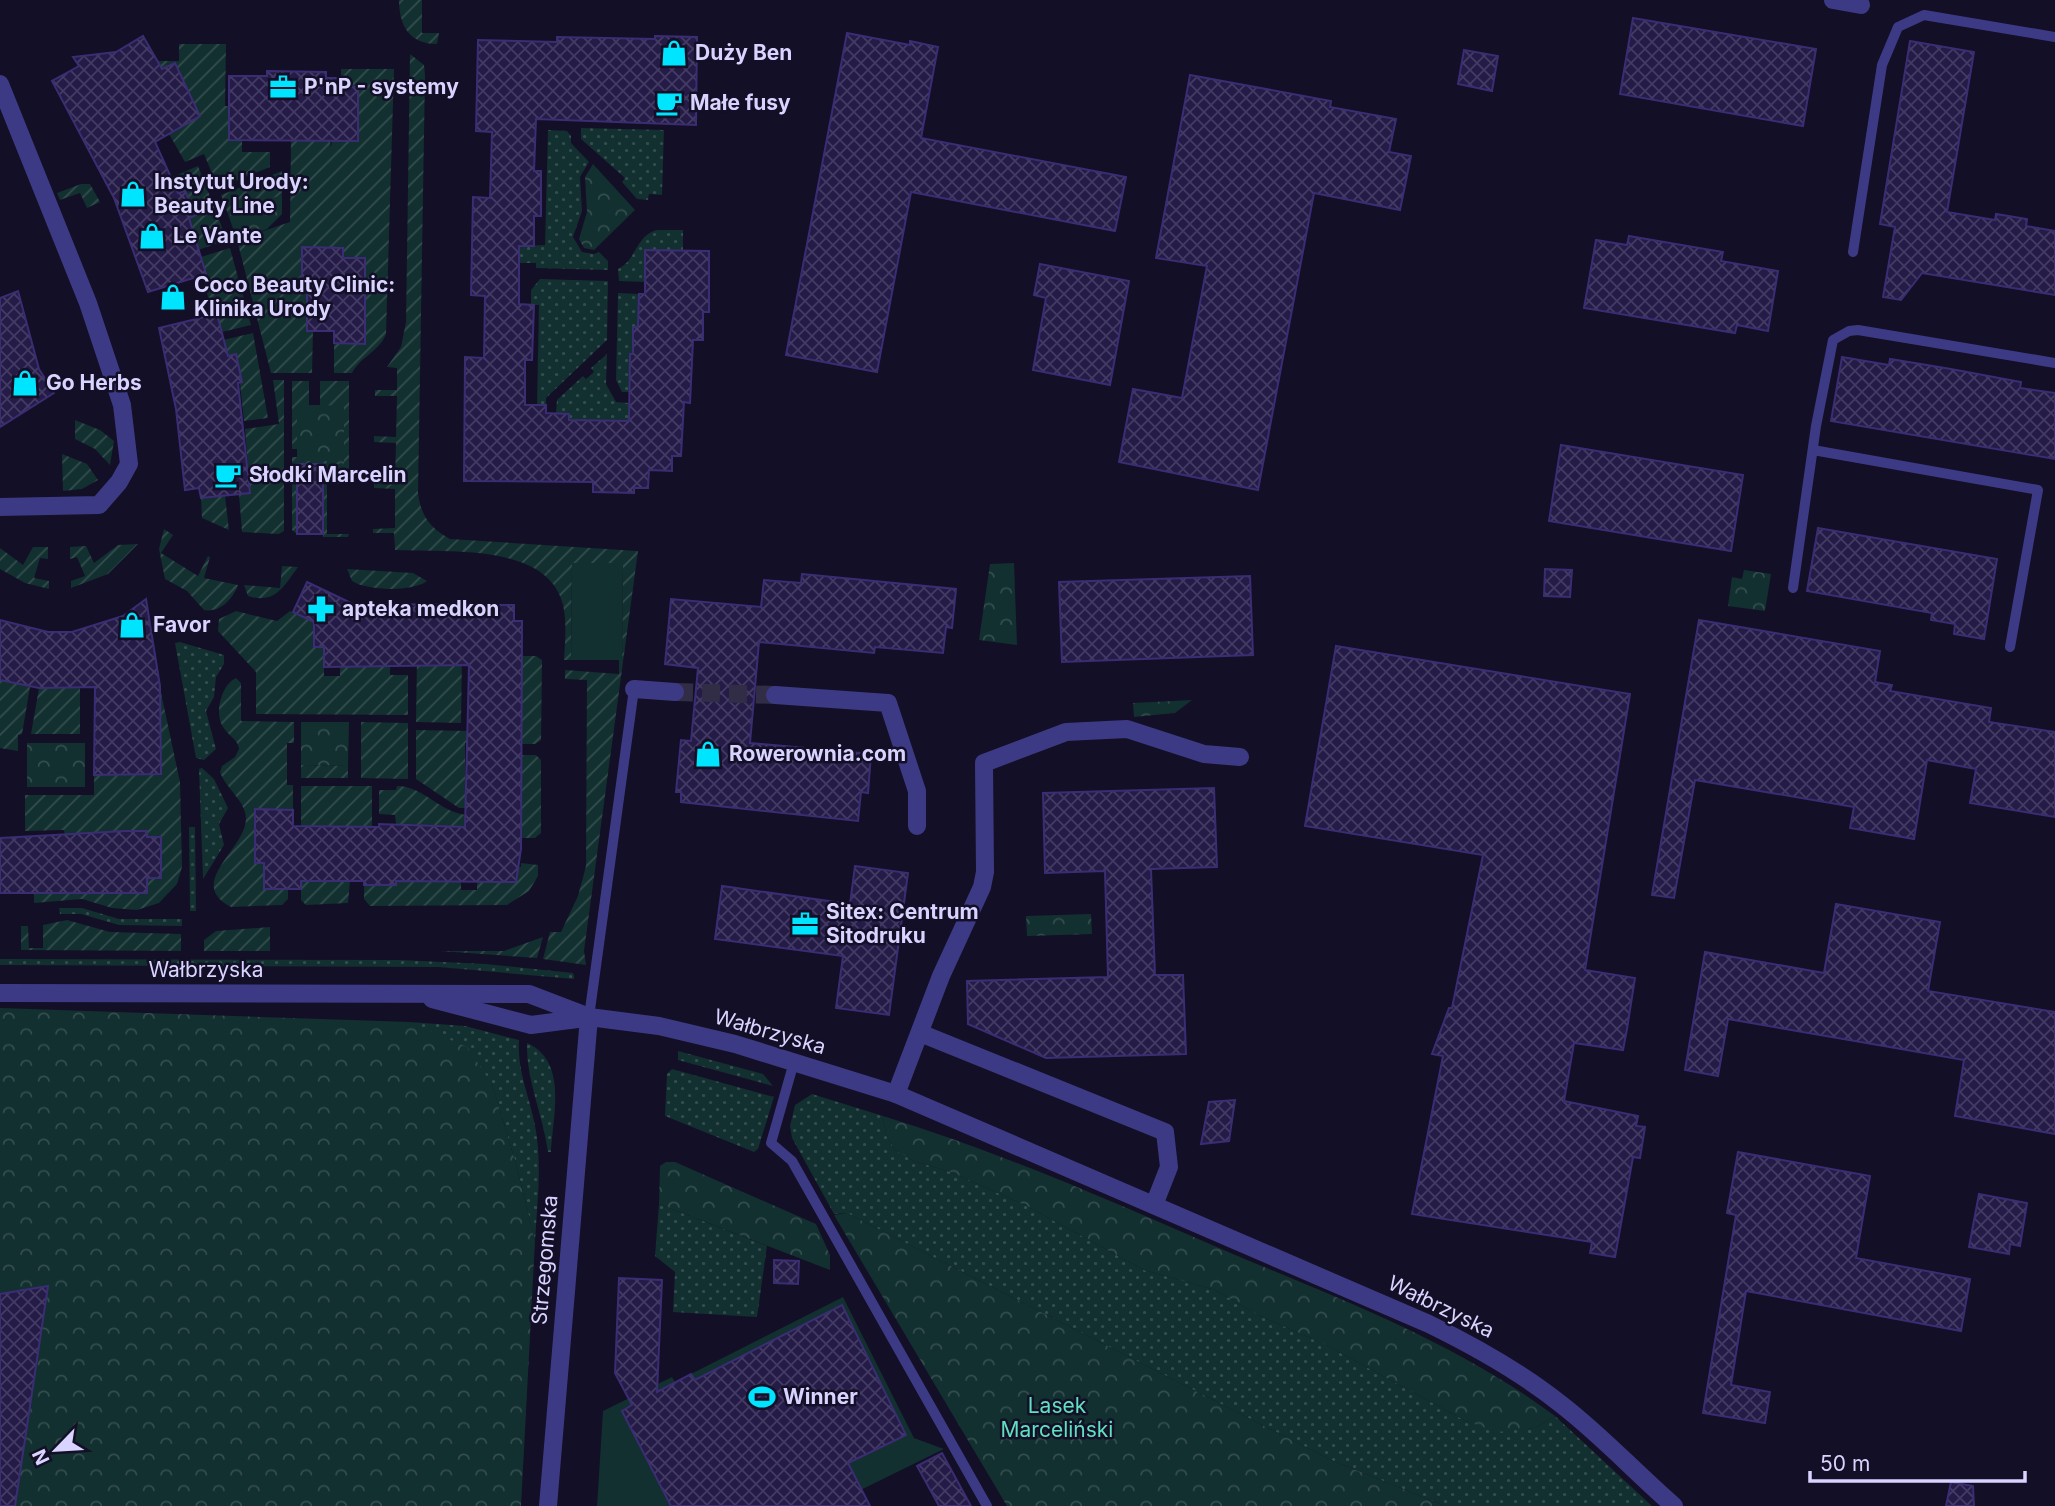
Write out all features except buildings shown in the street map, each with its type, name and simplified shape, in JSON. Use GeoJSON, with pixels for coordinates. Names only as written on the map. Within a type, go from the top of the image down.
{"type":"FeatureCollection","features":[{"type":"Feature","properties":{"kind":"street"},"geometry":{"type":"LineString","coordinates":[[1833,0],[1861,5]]}},
{"type":"Feature","properties":{"kind":"street"},"geometry":{"type":"LineString","coordinates":[[0,84],[88,303],[122,405],[129,464],[119,482],[99,505],[0,507]]}},
{"type":"Feature","properties":{"kind":"street"},"geometry":{"type":"LineString","coordinates":[[634,689],[675,692]]}},
{"type":"Feature","properties":{"kind":"street"},"geometry":{"type":"LineString","coordinates":[[775,695],[888,703],[917,791],[917,826]]}},
{"type":"Feature","properties":{"kind":"street"},"geometry":{"type":"LineString","coordinates":[[896,1094],[941,976],[982,887],[985,872],[984,763],[1066,732],[1127,729],[1204,754],[1240,757]]}},
{"type":"Feature","properties":{"kind":"street","name":"Wałbrzyska"},"geometry":{"type":"LineString","coordinates":[[0,993],[529,994],[589,1017],[674,1030],[794,1062],[896,1094],[1475,1346],[1562,1405],[1674,1506]]}},
{"type":"Feature","properties":{"kind":"street","name":"Wałbrzyska"},"geometry":{"type":"LineString","coordinates":[[412,994],[531,1026],[589,1017]]}},
{"type":"Feature","properties":{"kind":"street","name":"Strzegomska"},"geometry":{"type":"LineString","coordinates":[[548,1506],[589,1017]]}},
{"type":"Feature","properties":{"kind":"street"},"geometry":{"type":"LineString","coordinates":[[920,1033],[1165,1132],[1169,1167],[1154,1205]]}},
{"type":"Feature","properties":{"kind":"lane"},"geometry":{"type":"LineString","coordinates":[[1853,252],[1882,65],[1898,27],[1924,15],[2055,37]]}},
{"type":"Feature","properties":{"kind":"lane"},"geometry":{"type":"LineString","coordinates":[[1793,588],[1829,350],[1833,340],[1849,331],[2055,363]]}},
{"type":"Feature","properties":{"kind":"lane"},"geometry":{"type":"LineString","coordinates":[[1813,450],[2038,490],[2010,647]]}},
{"type":"Feature","properties":{"kind":"lane"},"geometry":{"type":"LineString","coordinates":[[589,1017],[634,689]]}},
{"type":"Feature","properties":{"kind":"lane"},"geometry":{"type":"LineString","coordinates":[[794,1062],[771,1143],[792,1161],[987,1506]]}},
{"type":"Feature","properties":{"kind":"green space"},"geometry":{"type":"Polygon","coordinates":[[[399,0],[422,0],[422,33],[439,33],[437,44],[419,41],[413,37],[404,25],[399,0]]]}},
{"type":"Feature","properties":{"kind":"green space"},"geometry":{"type":"Polygon","coordinates":[[[179,44],[226,44],[225,106],[229,106],[229,140],[242,140],[242,152],[270,152],[270,167],[218,188],[204,154],[185,162],[169,134],[175,63],[162,69],[157,61],[179,61],[179,44]]]}},
{"type":"Feature","properties":{"kind":"green space"},"geometry":{"type":"Polygon","coordinates":[[[410,54],[424,65],[425,75],[418,493],[424,515],[432,526],[450,539],[638,551],[584,951],[586,965],[543,959],[550,932],[561,932],[578,896],[586,866],[587,680],[565,679],[565,670],[619,674],[619,660],[622,660],[623,563],[572,563],[571,660],[564,660],[563,605],[554,585],[538,570],[492,555],[395,550],[394,533],[373,533],[373,529],[395,528],[395,489],[374,488],[374,483],[395,483],[396,443],[374,442],[374,436],[396,437],[397,396],[375,396],[375,390],[397,390],[397,368],[387,367],[401,347],[406,322],[410,54]]]}},
{"type":"Feature","properties":{"kind":"green space"},"geometry":{"type":"Polygon","coordinates":[[[341,69],[394,69],[386,334],[352,373],[334,373],[334,343],[364,344],[365,258],[343,258],[343,248],[303,248],[302,277],[307,277],[307,330],[313,331],[312,373],[271,373],[237,240],[290,222],[291,141],[306,141],[307,135],[315,135],[315,141],[330,141],[331,148],[332,141],[357,141],[358,87],[341,87],[341,69]]]}},
{"type":"Feature","properties":{"kind":"green space"},"geometry":{"type":"Polygon","coordinates":[[[581,128],[664,130],[662,195],[649,194],[648,200],[637,199],[622,182],[625,178],[581,139],[581,128]]]}},
{"type":"Feature","properties":{"kind":"green space"},"geometry":{"type":"Polygon","coordinates":[[[548,130],[567,131],[571,136],[571,143],[589,162],[580,177],[582,211],[573,237],[582,252],[599,252],[608,261],[608,270],[536,268],[536,263],[519,263],[520,246],[545,245],[548,130]]]}},
{"type":"Feature","properties":{"kind":"green space"},"geometry":{"type":"Polygon","coordinates":[[[593,164],[635,210],[594,250],[584,248],[579,239],[587,212],[585,177],[593,164]]]}},
{"type":"Feature","properties":{"kind":"green space"},"geometry":{"type":"Polygon","coordinates":[[[198,166],[227,240],[198,250],[183,221],[196,215],[174,197],[187,192],[177,194],[170,178],[198,166]]]}},
{"type":"Feature","properties":{"kind":"green space"},"geometry":{"type":"Polygon","coordinates":[[[282,171],[282,195],[228,214],[221,195],[282,171]]]}},
{"type":"Feature","properties":{"kind":"green space"},"geometry":{"type":"Polygon","coordinates":[[[81,184],[90,184],[100,202],[87,208],[80,193],[60,200],[57,193],[81,184]]]}},
{"type":"Feature","properties":{"kind":"green space"},"geometry":{"type":"Polygon","coordinates":[[[282,195],[282,214],[267,229],[237,240],[228,214],[282,195]]]}},
{"type":"Feature","properties":{"kind":"green space"},"geometry":{"type":"Polygon","coordinates":[[[657,230],[683,230],[683,251],[645,282],[619,281],[618,269],[629,260],[644,237],[657,230]]]}},
{"type":"Feature","properties":{"kind":"green space"},"geometry":{"type":"Polygon","coordinates":[[[230,248],[251,325],[222,332],[217,315],[213,315],[202,275],[201,257],[230,248]]]}},
{"type":"Feature","properties":{"kind":"green space"},"geometry":{"type":"Polygon","coordinates":[[[540,279],[608,281],[607,340],[546,398],[546,405],[537,405],[539,305],[531,305],[531,290],[540,279]]]}},
{"type":"Feature","properties":{"kind":"green space"},"geometry":{"type":"Polygon","coordinates":[[[618,293],[639,294],[638,327],[633,327],[633,354],[630,354],[629,392],[622,392],[616,380],[618,293]]]}},
{"type":"Feature","properties":{"kind":"green space"},"geometry":{"type":"Polygon","coordinates":[[[253,333],[268,418],[244,421],[237,356],[227,356],[223,340],[253,333]]]}},
{"type":"Feature","properties":{"kind":"green space"},"geometry":{"type":"Polygon","coordinates":[[[607,354],[606,384],[616,402],[629,403],[629,421],[569,420],[569,414],[556,413],[557,400],[583,376],[586,379],[594,372],[591,368],[607,354]]]}},
{"type":"Feature","properties":{"kind":"green space"},"geometry":{"type":"Polygon","coordinates":[[[273,380],[284,380],[284,531],[279,534],[242,532],[239,494],[250,493],[245,429],[279,424],[273,380]]]}},
{"type":"Feature","properties":{"kind":"green space"},"geometry":{"type":"Polygon","coordinates":[[[292,381],[309,381],[309,405],[297,405],[297,449],[292,449],[292,381]]]}},
{"type":"Feature","properties":{"kind":"green space"},"geometry":{"type":"Polygon","coordinates":[[[320,381],[349,381],[349,484],[327,484],[327,534],[349,534],[348,537],[323,537],[322,464],[297,465],[297,534],[292,530],[292,457],[297,457],[297,461],[327,461],[327,480],[344,480],[344,406],[320,405],[320,381]]]}},
{"type":"Feature","properties":{"kind":"green space"},"geometry":{"type":"Polygon","coordinates":[[[297,405],[344,405],[344,480],[326,480],[297,461],[297,405]]]}},
{"type":"Feature","properties":{"kind":"green space"},"geometry":{"type":"Polygon","coordinates":[[[75,420],[100,430],[114,441],[110,465],[95,449],[75,439],[75,420]]]}},
{"type":"Feature","properties":{"kind":"green space"},"geometry":{"type":"Polygon","coordinates":[[[62,454],[87,464],[98,480],[82,489],[63,491],[62,454]]]}},
{"type":"Feature","properties":{"kind":"green space"},"geometry":{"type":"Polygon","coordinates":[[[225,496],[229,530],[202,518],[201,498],[225,496]]]}},
{"type":"Feature","properties":{"kind":"green space"},"geometry":{"type":"Polygon","coordinates":[[[164,529],[173,535],[161,553],[198,576],[208,556],[210,557],[204,578],[238,585],[225,604],[204,610],[187,591],[165,579],[159,549],[164,529]]]}},
{"type":"Feature","properties":{"kind":"green space"},"geometry":{"type":"Polygon","coordinates":[[[138,544],[108,574],[71,588],[71,581],[85,576],[77,557],[70,559],[70,547],[86,546],[94,563],[118,545],[138,544]]]}},
{"type":"Feature","properties":{"kind":"green space"},"geometry":{"type":"Polygon","coordinates":[[[33,547],[48,547],[48,559],[40,558],[34,578],[49,581],[49,589],[25,583],[0,569],[0,548],[23,565],[33,547]]]}},
{"type":"Feature","properties":{"kind":"green space"},"geometry":{"type":"Polygon","coordinates":[[[572,563],[623,563],[622,660],[571,660],[572,563]]]}},
{"type":"Feature","properties":{"kind":"green space"},"geometry":{"type":"Polygon","coordinates":[[[1014,563],[1017,645],[979,640],[990,564],[1014,563]]]}},
{"type":"Feature","properties":{"kind":"green space"},"geometry":{"type":"Polygon","coordinates":[[[282,566],[298,567],[278,592],[265,598],[248,596],[244,585],[280,588],[282,566]]]}},
{"type":"Feature","properties":{"kind":"green space"},"geometry":{"type":"Polygon","coordinates":[[[347,569],[413,573],[427,581],[411,587],[368,587],[352,581],[347,569]]]}},
{"type":"Feature","properties":{"kind":"green space"},"geometry":{"type":"Polygon","coordinates":[[[1744,570],[1771,574],[1765,611],[1728,606],[1732,577],[1742,579],[1744,570]]]}},
{"type":"Feature","properties":{"kind":"green space"},"geometry":{"type":"Polygon","coordinates":[[[236,611],[277,621],[290,611],[314,622],[314,646],[324,647],[324,676],[340,676],[340,667],[390,667],[390,675],[408,675],[408,715],[256,714],[256,672],[218,631],[219,619],[236,611]]]}},
{"type":"Feature","properties":{"kind":"green space"},"geometry":{"type":"Polygon","coordinates":[[[180,642],[224,655],[224,664],[216,677],[214,697],[206,711],[216,749],[204,760],[196,758],[175,643],[180,642]]]}},
{"type":"Feature","properties":{"kind":"green space"},"geometry":{"type":"Polygon","coordinates":[[[462,656],[461,723],[416,722],[417,657],[462,656]]]}},
{"type":"Feature","properties":{"kind":"green space"},"geometry":{"type":"Polygon","coordinates":[[[522,656],[536,656],[542,660],[541,740],[535,744],[522,744],[522,656]]]}},
{"type":"Feature","properties":{"kind":"green space"},"geometry":{"type":"Polygon","coordinates":[[[236,678],[241,683],[241,721],[294,722],[294,743],[287,743],[287,785],[293,785],[293,810],[255,810],[255,863],[264,863],[264,888],[288,889],[288,899],[282,905],[231,907],[218,898],[214,887],[215,877],[243,831],[246,819],[243,806],[220,772],[222,766],[235,757],[239,749],[223,727],[219,715],[223,693],[236,678]]]}},
{"type":"Feature","properties":{"kind":"green space"},"geometry":{"type":"Polygon","coordinates":[[[0,680],[30,687],[22,734],[18,735],[18,751],[0,748],[0,680]]]}},
{"type":"Feature","properties":{"kind":"green space"},"geometry":{"type":"Polygon","coordinates":[[[39,688],[80,688],[80,734],[31,734],[39,688]]]}},
{"type":"Feature","properties":{"kind":"green space"},"geometry":{"type":"Polygon","coordinates":[[[160,688],[180,782],[182,867],[177,884],[159,903],[137,910],[112,908],[82,899],[34,903],[34,894],[146,893],[147,878],[161,877],[161,838],[147,837],[146,831],[79,833],[65,837],[64,830],[25,831],[25,795],[94,795],[94,775],[160,774],[160,688]]]}},
{"type":"Feature","properties":{"kind":"green space"},"geometry":{"type":"Polygon","coordinates":[[[1192,700],[1175,713],[1134,717],[1133,703],[1192,700]]]}},
{"type":"Feature","properties":{"kind":"green space"},"geometry":{"type":"Polygon","coordinates":[[[301,722],[349,722],[348,766],[301,765],[301,722]]]}},
{"type":"Feature","properties":{"kind":"green space"},"geometry":{"type":"Polygon","coordinates":[[[361,722],[408,723],[408,779],[361,778],[361,722]]]}},
{"type":"Feature","properties":{"kind":"green space"},"geometry":{"type":"Polygon","coordinates":[[[416,730],[469,731],[469,742],[465,743],[465,800],[480,800],[480,808],[459,808],[416,779],[416,730]]]}},
{"type":"Feature","properties":{"kind":"green space"},"geometry":{"type":"Polygon","coordinates":[[[27,743],[85,743],[85,787],[27,787],[27,743]]]}},
{"type":"Feature","properties":{"kind":"green space"},"geometry":{"type":"Polygon","coordinates":[[[522,755],[536,755],[541,760],[541,833],[535,838],[521,838],[522,755]]]}},
{"type":"Feature","properties":{"kind":"green space"},"geometry":{"type":"Polygon","coordinates":[[[301,765],[348,766],[348,778],[301,778],[301,765]]]}},
{"type":"Feature","properties":{"kind":"green space"},"geometry":{"type":"Polygon","coordinates":[[[202,768],[214,779],[228,808],[219,824],[224,845],[203,879],[199,769],[202,768]]]}},
{"type":"Feature","properties":{"kind":"green space"},"geometry":{"type":"Polygon","coordinates":[[[301,786],[372,786],[372,827],[301,826],[301,786]]]}},
{"type":"Feature","properties":{"kind":"green space"},"geometry":{"type":"Polygon","coordinates":[[[397,786],[416,791],[460,814],[470,815],[470,827],[396,824],[395,815],[379,814],[379,790],[396,790],[397,786]]]}},
{"type":"Feature","properties":{"kind":"green space"},"geometry":{"type":"Polygon","coordinates":[[[189,827],[195,827],[196,911],[190,911],[189,827]]]}},
{"type":"Feature","properties":{"kind":"green space"},"geometry":{"type":"Polygon","coordinates":[[[521,863],[538,865],[538,876],[529,891],[507,905],[370,906],[364,899],[364,885],[395,885],[396,881],[461,882],[461,890],[477,890],[477,882],[516,882],[516,867],[521,867],[521,863]]]}},
{"type":"Feature","properties":{"kind":"green space"},"geometry":{"type":"Polygon","coordinates":[[[301,881],[350,881],[348,903],[306,905],[301,900],[301,881]]]}},
{"type":"Feature","properties":{"kind":"green space"},"geometry":{"type":"Polygon","coordinates":[[[59,908],[82,908],[119,919],[182,919],[182,926],[119,925],[81,914],[60,914],[59,908]]]}},
{"type":"Feature","properties":{"kind":"green space"},"geometry":{"type":"Polygon","coordinates":[[[1091,914],[1092,934],[1027,936],[1026,916],[1091,914]]]}},
{"type":"Feature","properties":{"kind":"green space"},"geometry":{"type":"Polygon","coordinates":[[[67,920],[110,932],[181,934],[181,951],[21,950],[21,926],[28,926],[29,948],[43,948],[43,925],[67,920]]]}},
{"type":"Feature","properties":{"kind":"green space"},"geometry":{"type":"Polygon","coordinates":[[[270,927],[270,951],[204,951],[204,940],[216,931],[270,927]]]}},
{"type":"Feature","properties":{"kind":"green space"},"geometry":{"type":"Polygon","coordinates":[[[543,937],[537,958],[440,951],[504,951],[543,937]]]}},
{"type":"Feature","properties":{"kind":"green space"},"geometry":{"type":"Polygon","coordinates":[[[0,959],[400,960],[486,964],[573,973],[574,979],[439,967],[0,965],[0,959]]]}},
{"type":"Feature","properties":{"kind":"green space"},"geometry":{"type":"Polygon","coordinates":[[[0,1008],[410,1022],[467,1047],[492,1084],[535,1241],[521,1506],[0,1506],[0,1008]]]}},
{"type":"Feature","properties":{"kind":"green space"},"geometry":{"type":"Polygon","coordinates":[[[410,1022],[465,1026],[519,1040],[520,1064],[538,1145],[535,1241],[492,1084],[410,1022]]]}},
{"type":"Feature","properties":{"kind":"green space"},"geometry":{"type":"Polygon","coordinates":[[[527,1043],[540,1051],[553,1076],[555,1106],[551,1152],[548,1152],[532,1084],[527,1043]]]}},
{"type":"Feature","properties":{"kind":"green space"},"geometry":{"type":"Polygon","coordinates":[[[678,1051],[763,1074],[773,1086],[678,1060],[678,1051]]]}},
{"type":"Feature","properties":{"kind":"green space"},"geometry":{"type":"Polygon","coordinates":[[[672,1069],[774,1097],[758,1149],[754,1152],[665,1116],[667,1074],[672,1069]]]}},
{"type":"Feature","properties":{"kind":"green space"},"geometry":{"type":"Polygon","coordinates":[[[812,1094],[883,1116],[886,1135],[895,1150],[914,1161],[951,1172],[1025,1205],[1144,1270],[1215,1290],[1258,1315],[1324,1344],[1466,1421],[1497,1431],[1535,1428],[1555,1416],[1652,1506],[1445,1506],[1331,1460],[847,1213],[834,1214],[792,1138],[790,1126],[795,1105],[812,1094]]]}},
{"type":"Feature","properties":{"kind":"green space"},"geometry":{"type":"Polygon","coordinates":[[[883,1116],[1060,1180],[1399,1325],[1479,1366],[1555,1416],[1535,1428],[1497,1432],[1466,1421],[1324,1344],[1258,1315],[1215,1290],[1144,1270],[1025,1205],[951,1172],[914,1161],[895,1150],[886,1135],[883,1116]]]}},
{"type":"Feature","properties":{"kind":"green space"},"geometry":{"type":"Polygon","coordinates":[[[666,1162],[675,1162],[816,1224],[830,1255],[830,1270],[659,1204],[660,1166],[666,1162]]]}},
{"type":"Feature","properties":{"kind":"green space"},"geometry":{"type":"Polygon","coordinates":[[[659,1204],[767,1246],[757,1317],[673,1312],[675,1272],[655,1256],[659,1204]]]}},
{"type":"Feature","properties":{"kind":"green space","name":"Lasek Marceliński"},"geometry":{"type":"Polygon","coordinates":[[[847,1213],[1331,1460],[1445,1506],[1007,1506],[834,1215],[847,1213]]]}},
{"type":"Feature","properties":{"kind":"green space","name":"Winner"},"geometry":{"type":"Polygon","coordinates":[[[843,1297],[914,1438],[944,1449],[828,1506],[597,1506],[603,1411],[672,1377],[675,1382],[843,1297]]]}},
{"type":"Feature","properties":{"kind":"tunnel"},"geometry":{"type":"LineString","coordinates":[[675,692],[775,695]]}},
{"type":"Feature","properties":{"kind":"place","name":"Duży Ben"},"geometry":{"type":"Point","coordinates":[674,53]}},
{"type":"Feature","properties":{"kind":"place","name":"P'nP - systemy"},"geometry":{"type":"Point","coordinates":[283,87]}},
{"type":"Feature","properties":{"kind":"place","name":"Małe fusy"},"geometry":{"type":"Point","coordinates":[669,103]}},
{"type":"Feature","properties":{"kind":"place","name":"Instytut Urody: Beauty Line"},"geometry":{"type":"Point","coordinates":[133,194]}},
{"type":"Feature","properties":{"kind":"place","name":"Le Vante"},"geometry":{"type":"Point","coordinates":[152,236]}},
{"type":"Feature","properties":{"kind":"place","name":"Coco Beauty Clinic: Klinika Urody"},"geometry":{"type":"Point","coordinates":[173,297]}},
{"type":"Feature","properties":{"kind":"place","name":"Go Herbs"},"geometry":{"type":"Point","coordinates":[25,383]}},
{"type":"Feature","properties":{"kind":"place","name":"Słodki Marcelin"},"geometry":{"type":"Point","coordinates":[228,475]}},
{"type":"Feature","properties":{"kind":"place","name":"apteka medkon"},"geometry":{"type":"Point","coordinates":[321,609]}},
{"type":"Feature","properties":{"kind":"place","name":"Favor"},"geometry":{"type":"Point","coordinates":[132,625]}},
{"type":"Feature","properties":{"kind":"place","name":"Rowerownia.com"},"geometry":{"type":"Point","coordinates":[708,754]}},
{"type":"Feature","properties":{"kind":"place","name":"Sitex: Centrum Sitodruku"},"geometry":{"type":"Point","coordinates":[805,924]}},
{"type":"Feature","properties":{"kind":"place","name":"Winner"},"geometry":{"type":"Point","coordinates":[762,1397]}}]}
